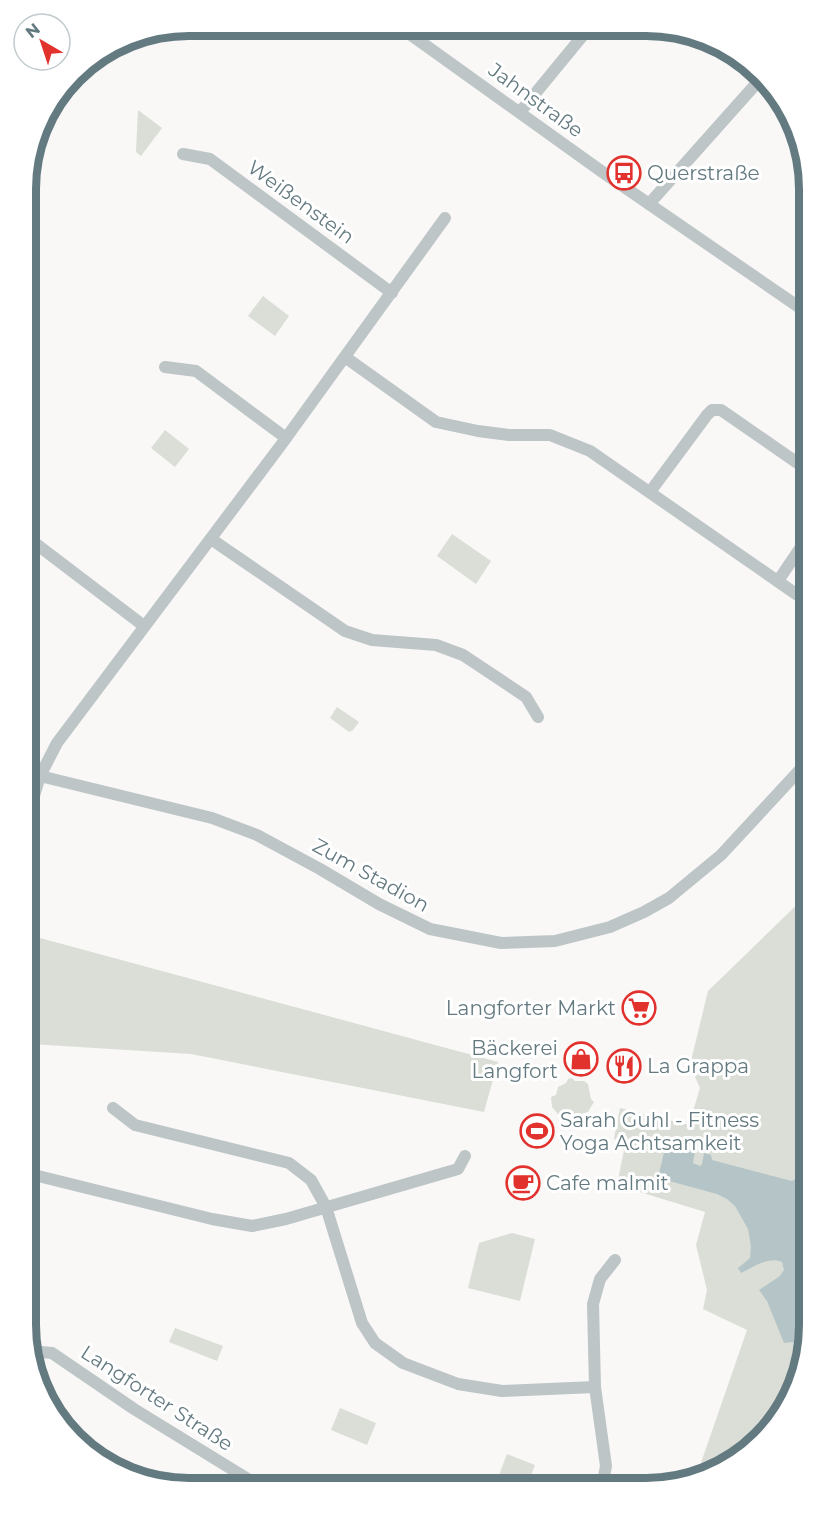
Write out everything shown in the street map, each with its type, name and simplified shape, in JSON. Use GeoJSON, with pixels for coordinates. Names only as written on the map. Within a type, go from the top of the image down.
{"type":"FeatureCollection","features":[{"type":"Feature","properties":{"kind":"street","name":"Jahnstraße"},"geometry":{"type":"LineString","coordinates":[[413,36],[649,204],[799,307]]}},
{"type":"Feature","properties":{"kind":"street"},"geometry":{"type":"LineString","coordinates":[[520,112],[582,36]]}},
{"type":"Feature","properties":{"kind":"street"},"geometry":{"type":"LineString","coordinates":[[649,204],[755,85],[758,85]]}},
{"type":"Feature","properties":{"kind":"street","name":"Weißenstein"},"geometry":{"type":"LineString","coordinates":[[183,154],[210,159],[392,293]]}},
{"type":"Feature","properties":{"kind":"street"},"geometry":{"type":"LineString","coordinates":[[36,789],[40,776],[57,743],[286,438],[445,218]]}},
{"type":"Feature","properties":{"kind":"street"},"geometry":{"type":"LineString","coordinates":[[345,357],[436,422],[509,435],[550,435],[590,451],[799,596]]}},
{"type":"Feature","properties":{"kind":"street"},"geometry":{"type":"LineString","coordinates":[[165,367],[196,371],[286,438]]}},
{"type":"Feature","properties":{"kind":"street"},"geometry":{"type":"LineString","coordinates":[[650,492],[712,410],[720,410],[799,464]]}},
{"type":"Feature","properties":{"kind":"street"},"geometry":{"type":"LineString","coordinates":[[211,539],[345,631],[372,640],[436,645],[463,655],[526,697],[538,717]]}},
{"type":"Feature","properties":{"kind":"street"},"geometry":{"type":"LineString","coordinates":[[36,544],[144,626]]}},
{"type":"Feature","properties":{"kind":"street"},"geometry":{"type":"LineString","coordinates":[[778,581],[799,550]]}},
{"type":"Feature","properties":{"kind":"street","name":"Zum Stadion"},"geometry":{"type":"LineString","coordinates":[[40,776],[212,818],[257,835],[379,904],[430,929],[501,943],[555,941],[610,927],[645,912],[669,898],[721,855],[799,771]]}},
{"type":"Feature","properties":{"kind":"street"},"geometry":{"type":"LineString","coordinates":[[113,1108],[135,1125],[289,1163],[311,1180],[326,1207],[362,1323],[375,1343],[403,1363],[458,1384],[502,1391],[595,1387]]}},
{"type":"Feature","properties":{"kind":"street"},"geometry":{"type":"LineString","coordinates":[[36,1175],[212,1219],[252,1226],[286,1219],[458,1169],[465,1156]]}},
{"type":"Feature","properties":{"kind":"street"},"geometry":{"type":"LineString","coordinates":[[604,1478],[606,1466],[595,1387],[593,1304],[600,1279],[615,1260]]}},
{"type":"Feature","properties":{"kind":"street","name":"Langforter Straße"},"geometry":{"type":"LineString","coordinates":[[38,1352],[52,1353],[134,1409],[246,1478]]}},
{"type":"Feature","properties":{"kind":"shaded area"},"geometry":{"type":"Polygon","coordinates":[[[138,110],[162,128],[141,156],[136,152],[138,110]]]}},
{"type":"Feature","properties":{"kind":"shaded area"},"geometry":{"type":"Polygon","coordinates":[[[263,296],[289,316],[275,336],[248,316],[263,296]]]}},
{"type":"Feature","properties":{"kind":"shaded area"},"geometry":{"type":"Polygon","coordinates":[[[165,430],[189,449],[175,467],[151,448],[165,430]]]}},
{"type":"Feature","properties":{"kind":"shaded area"},"geometry":{"type":"Polygon","coordinates":[[[452,534],[491,561],[476,584],[437,556],[452,534]]]}},
{"type":"Feature","properties":{"kind":"shaded area"},"geometry":{"type":"Polygon","coordinates":[[[337,707],[359,722],[353,730],[349,732],[330,718],[337,707]]]}},
{"type":"Feature","properties":{"kind":"shaded area"},"geometry":{"type":"Polygon","coordinates":[[[799,903],[799,1335],[796,1355],[783,1393],[767,1418],[754,1433],[731,1452],[699,1468],[747,1330],[703,1309],[707,1290],[696,1245],[705,1212],[617,1185],[624,1150],[614,1138],[620,1108],[689,1125],[700,1088],[690,1065],[708,991],[799,903]]]}},
{"type":"Feature","properties":{"kind":"shaded area"},"geometry":{"type":"Polygon","coordinates":[[[36,937],[498,1062],[484,1112],[191,1054],[36,1044],[36,937]]]}},
{"type":"Feature","properties":{"kind":"shaded area"},"geometry":{"type":"Polygon","coordinates":[[[572,1078],[588,1084],[591,1099],[594,1102],[588,1112],[562,1119],[552,1107],[551,1097],[556,1095],[558,1087],[572,1078]]]}},
{"type":"Feature","properties":{"kind":"shaded area"},"geometry":{"type":"Polygon","coordinates":[[[669,1146],[695,1151],[693,1163],[700,1166],[704,1153],[711,1155],[712,1160],[792,1181],[799,1177],[798,1341],[784,1343],[767,1301],[759,1290],[780,1276],[784,1270],[782,1262],[766,1261],[741,1273],[738,1268],[750,1258],[751,1246],[748,1229],[735,1206],[717,1194],[658,1178],[665,1148],[669,1146]]]}},
{"type":"Feature","properties":{"kind":"shaded area"},"geometry":{"type":"Polygon","coordinates":[[[512,1233],[535,1239],[520,1301],[468,1288],[479,1243],[512,1233]]]}},
{"type":"Feature","properties":{"kind":"shaded area"},"geometry":{"type":"Polygon","coordinates":[[[175,1328],[223,1346],[217,1361],[169,1342],[175,1328]]]}},
{"type":"Feature","properties":{"kind":"shaded area"},"geometry":{"type":"Polygon","coordinates":[[[340,1408],[376,1423],[367,1445],[331,1430],[340,1408]]]}},
{"type":"Feature","properties":{"kind":"shaded area"},"geometry":{"type":"Polygon","coordinates":[[[507,1454],[535,1465],[530,1478],[498,1478],[507,1454]]]}},
{"type":"Feature","properties":{"kind":"place","name":"Querstraße"},"geometry":{"type":"Point","coordinates":[624,173]}},
{"type":"Feature","properties":{"kind":"place","name":"Langforter Markt"},"geometry":{"type":"Point","coordinates":[639,1008]}},
{"type":"Feature","properties":{"kind":"place","name":"Bäckerei Langfort"},"geometry":{"type":"Point","coordinates":[581,1059]}},
{"type":"Feature","properties":{"kind":"place","name":"La Grappa"},"geometry":{"type":"Point","coordinates":[624,1066]}},
{"type":"Feature","properties":{"kind":"place","name":"Sarah Guhl - Fitness Yoga Achtsamkeit"},"geometry":{"type":"Point","coordinates":[537,1131]}},
{"type":"Feature","properties":{"kind":"place","name":"Cafe malmit"},"geometry":{"type":"Point","coordinates":[523,1183]}}]}
